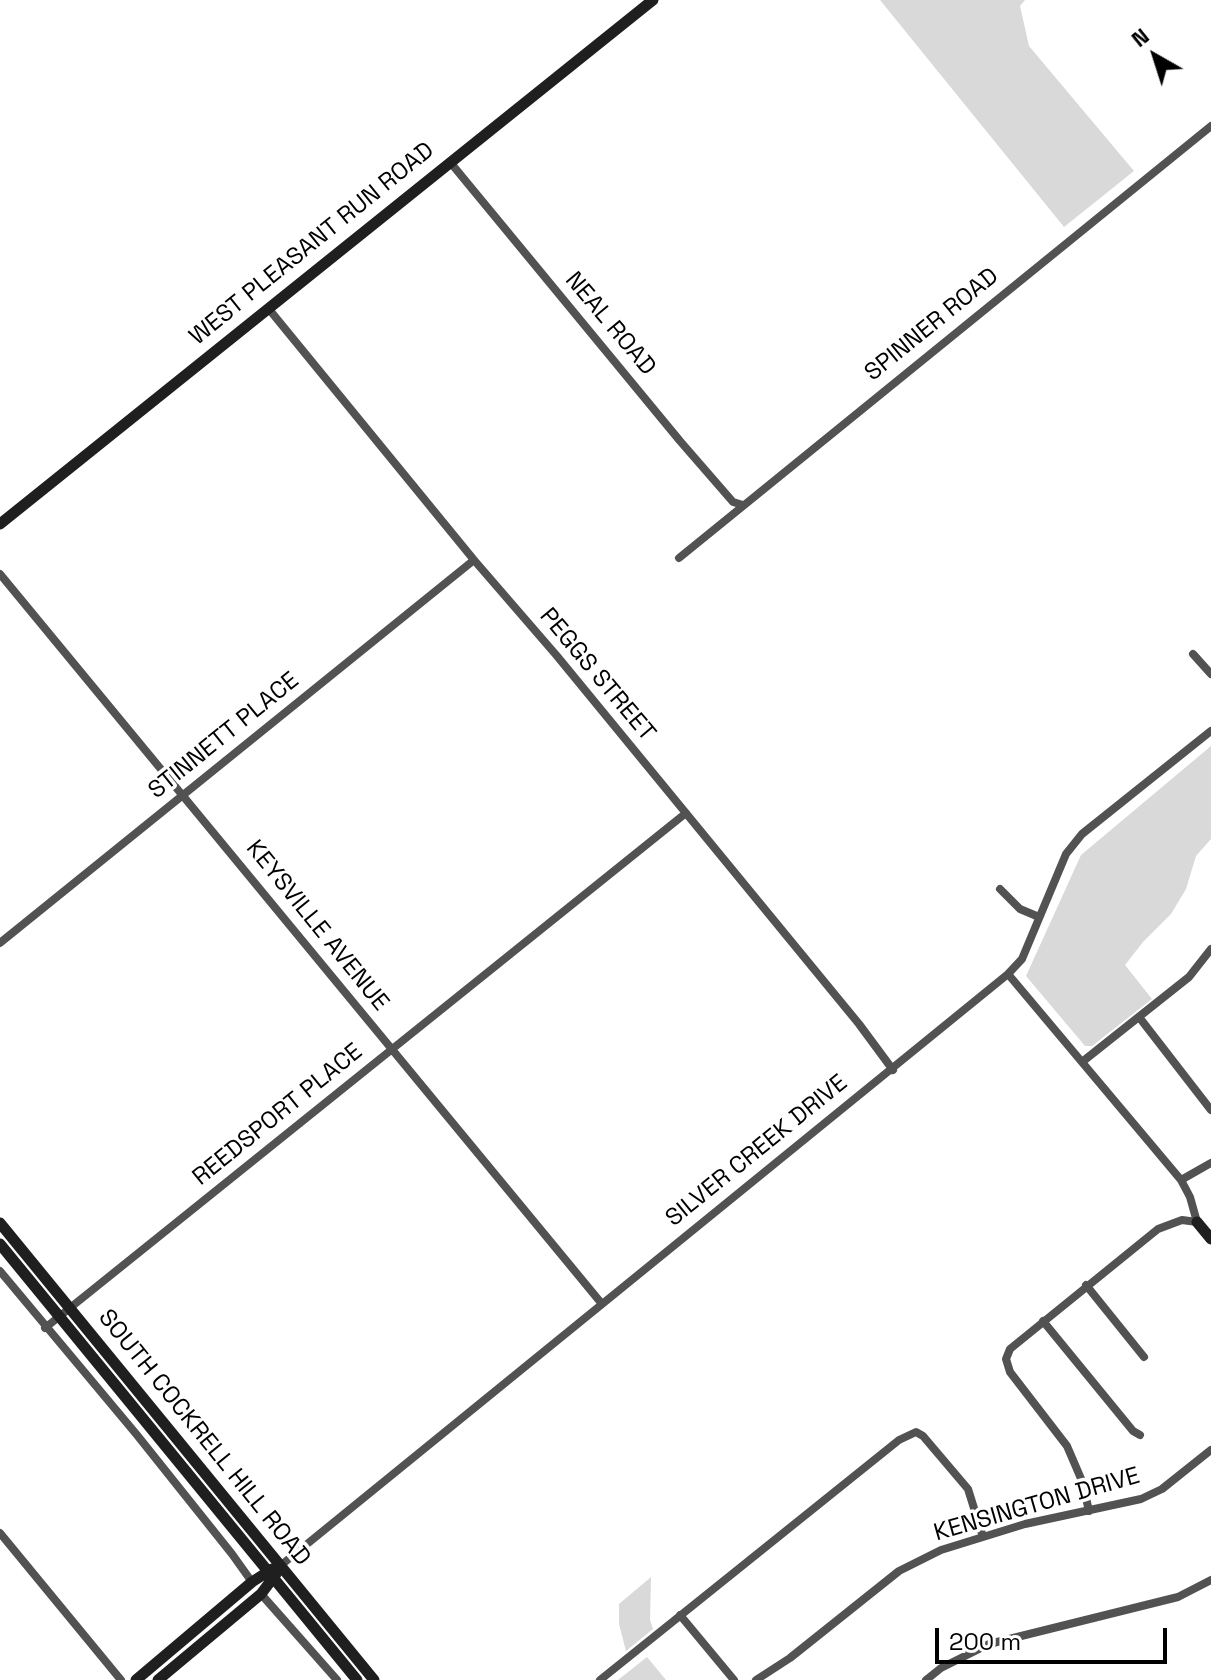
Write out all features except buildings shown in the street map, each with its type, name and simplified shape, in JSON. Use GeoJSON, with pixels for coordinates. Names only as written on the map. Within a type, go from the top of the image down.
{"type":"FeatureCollection","features":[{"type":"Feature","properties":{"kind":"main road","name":"WEST PLEASANT RUN ROAD"},"geometry":{"type":"LineString","coordinates":[[1,519],[653,0]]}},
{"type":"Feature","properties":{"kind":"main road"},"geometry":{"type":"LineString","coordinates":[[1197,1222],[1211,1239]]}},
{"type":"Feature","properties":{"kind":"main road","name":"SOUTH COCKRELL HILL ROAD"},"geometry":{"type":"LineString","coordinates":[[0,1223],[374,1680]]}},
{"type":"Feature","properties":{"kind":"main road","name":"SOUTH COCKRELL HILL ROAD"},"geometry":{"type":"LineString","coordinates":[[0,1244],[357,1680]]}},
{"type":"Feature","properties":{"kind":"main road","name":"SILVER CREEK DRIVE"},"geometry":{"type":"LineString","coordinates":[[136,1680],[252,1582],[270,1575],[280,1566]]}},
{"type":"Feature","properties":{"kind":"main road","name":"SILVER CREEK DRIVE"},"geometry":{"type":"LineString","coordinates":[[158,1680],[261,1594],[270,1575]]}},
{"type":"Feature","properties":{"kind":"street","name":"SPINNER ROAD"},"geometry":{"type":"LineString","coordinates":[[679,558],[1211,126]]}},
{"type":"Feature","properties":{"kind":"street","name":"NEAL ROAD"},"geometry":{"type":"LineString","coordinates":[[450,162],[680,441],[733,502],[743,505]]}},
{"type":"Feature","properties":{"kind":"street","name":"PEGGS STREET"},"geometry":{"type":"LineString","coordinates":[[268,308],[686,813],[893,1070]]}},
{"type":"Feature","properties":{"kind":"street","name":"STINNETT PLACE"},"geometry":{"type":"LineString","coordinates":[[0,943],[474,560]]}},
{"type":"Feature","properties":{"kind":"street","name":"KEYSVILLE AVENUE"},"geometry":{"type":"LineString","coordinates":[[0,574],[602,1304]]}},
{"type":"Feature","properties":{"kind":"street"},"geometry":{"type":"LineString","coordinates":[[1193,654],[1211,674]]}},
{"type":"Feature","properties":{"kind":"street","name":"SILVER CREEK DRIVE"},"geometry":{"type":"LineString","coordinates":[[280,1566],[1008,974],[1022,959],[1066,854],[1082,834],[1211,731]]}},
{"type":"Feature","properties":{"kind":"street","name":"REEDSPORT PLACE"},"geometry":{"type":"LineString","coordinates":[[45,1328],[686,813]]}},
{"type":"Feature","properties":{"kind":"street"},"geometry":{"type":"LineString","coordinates":[[1000,889],[1020,909],[1039,917]]}},
{"type":"Feature","properties":{"kind":"street"},"geometry":{"type":"LineString","coordinates":[[1082,1062],[1189,977],[1211,949]]}},
{"type":"Feature","properties":{"kind":"street"},"geometry":{"type":"LineString","coordinates":[[1008,974],[1181,1180],[1197,1222],[1182,1220],[1158,1229],[1010,1349],[1006,1359],[1010,1372],[1067,1446],[1082,1481],[1089,1511]]}},
{"type":"Feature","properties":{"kind":"street"},"geometry":{"type":"LineString","coordinates":[[1139,1017],[1211,1110]]}},
{"type":"Feature","properties":{"kind":"street"},"geometry":{"type":"LineString","coordinates":[[1181,1180],[1211,1163]]}},
{"type":"Feature","properties":{"kind":"street"},"geometry":{"type":"LineString","coordinates":[[0,1271],[137,1435],[252,1582]]}},
{"type":"Feature","properties":{"kind":"street"},"geometry":{"type":"LineString","coordinates":[[1086,1285],[1144,1357]]}},
{"type":"Feature","properties":{"kind":"street"},"geometry":{"type":"LineString","coordinates":[[1043,1321],[1133,1431],[1140,1435]]}},
{"type":"Feature","properties":{"kind":"street"},"geometry":{"type":"LineString","coordinates":[[137,1435],[147,1425]]}},
{"type":"Feature","properties":{"kind":"street"},"geometry":{"type":"LineString","coordinates":[[600,1680],[899,1440],[916,1432],[923,1436],[968,1489],[983,1537]]}},
{"type":"Feature","properties":{"kind":"street","name":"KENSINGTON DRIVE"},"geometry":{"type":"LineString","coordinates":[[756,1680],[790,1658],[899,1571],[941,1550],[1025,1524],[1141,1499],[1162,1489],[1211,1450]]}},
{"type":"Feature","properties":{"kind":"street"},"geometry":{"type":"LineString","coordinates":[[0,1533],[121,1680]]}},
{"type":"Feature","properties":{"kind":"street"},"geometry":{"type":"LineString","coordinates":[[926,1680],[941,1668],[989,1644],[1178,1597],[1211,1580]]}},
{"type":"Feature","properties":{"kind":"street"},"geometry":{"type":"LineString","coordinates":[[261,1594],[337,1680]]}},
{"type":"Feature","properties":{"kind":"street"},"geometry":{"type":"LineString","coordinates":[[680,1615],[734,1680]]}},
{"type":"Feature","properties":{"kind":"shaded area"},"geometry":{"type":"Polygon","coordinates":[[[880,0],[1025,0],[1020,6],[1029,46],[1134,171],[1064,227],[880,0]]]}},
{"type":"Feature","properties":{"kind":"shaded area"},"geometry":{"type":"Polygon","coordinates":[[[1211,746],[1211,839],[1196,856],[1186,889],[1171,914],[1125,965],[1152,999],[1092,1046],[1085,1046],[1026,976],[1081,855],[1211,746]]]}},
{"type":"Feature","properties":{"kind":"shaded area"},"geometry":{"type":"Polygon","coordinates":[[[651,1577],[650,1620],[653,1629],[626,1651],[619,1624],[619,1604],[651,1577]]]}},
{"type":"Feature","properties":{"kind":"shaded area"},"geometry":{"type":"Polygon","coordinates":[[[647,1657],[666,1680],[618,1680],[647,1657]]]}}]}
